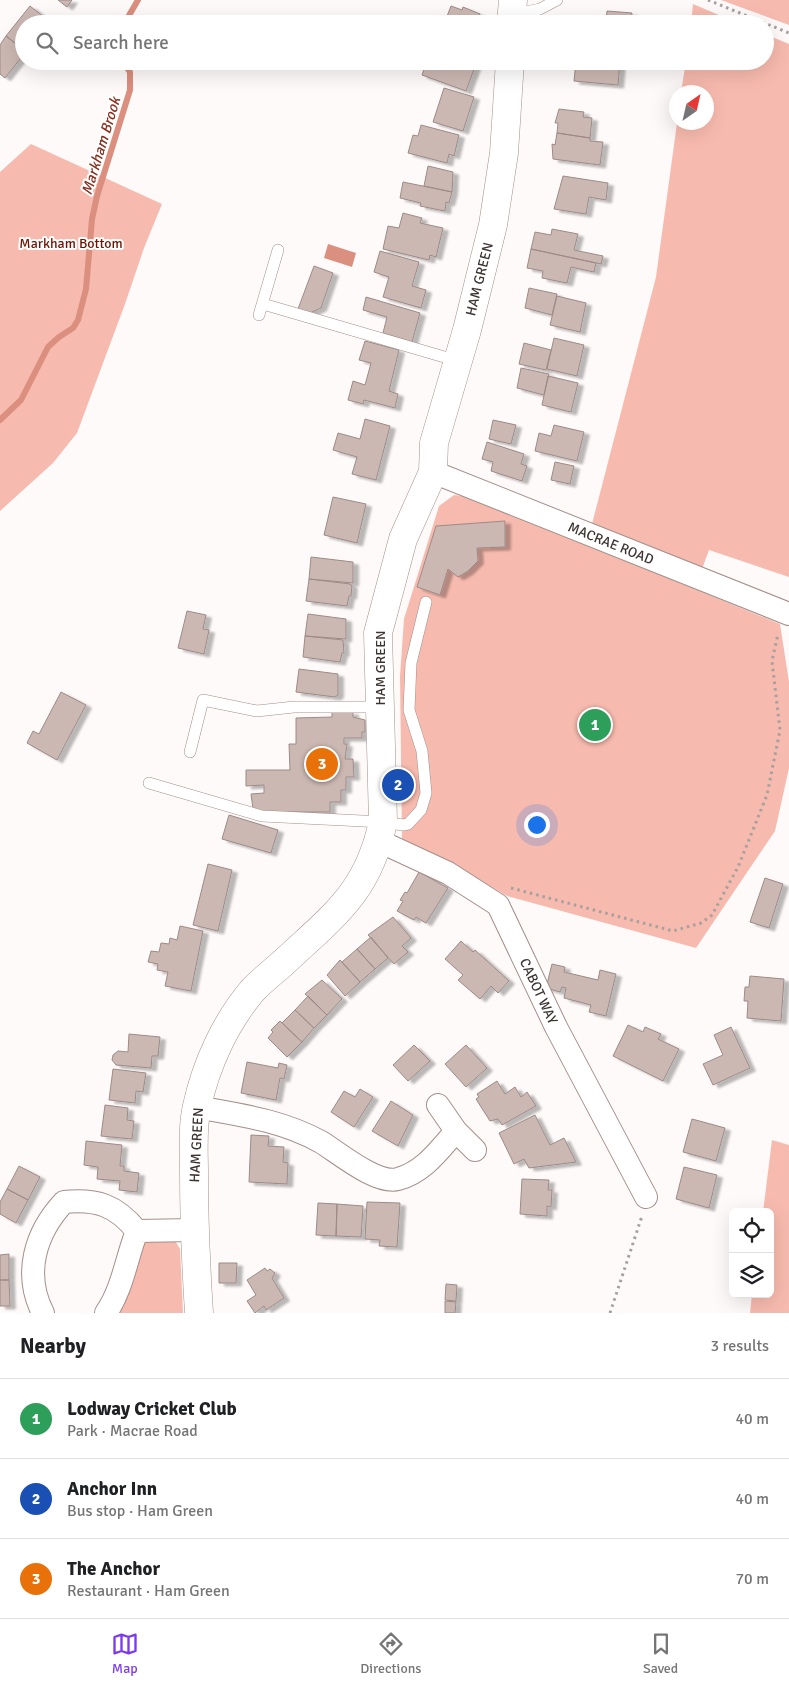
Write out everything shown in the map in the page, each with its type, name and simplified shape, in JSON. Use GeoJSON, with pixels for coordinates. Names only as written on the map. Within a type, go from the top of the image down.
{"type":"FeatureCollection","features":[{"type":"Feature","properties":{"kind":"street","name":"HAM GREEN"},"geometry":{"type":"LineString","coordinates":[[199,1313],[194,1230],[194,1140],[196,1107],[210,1063],[226,1029],[252,991],[337,913],[358,888],[381,831],[380,708],[377,685],[380,624],[403,539],[433,472],[434,443],[458,361],[493,225],[504,153],[509,70]]}},
{"type":"Feature","properties":{"kind":"street","name":"MACRAE ROAD"},"geometry":{"type":"LineString","coordinates":[[433,472],[788,614]]}},
{"type":"Feature","properties":{"kind":"street","name":"CABOT WAY"},"geometry":{"type":"LineString","coordinates":[[381,831],[498,905],[556,1027],[646,1197]]}},
{"type":"Feature","properties":{"kind":"street"},"geometry":{"type":"LineString","coordinates":[[438,1105],[456,1131],[475,1150]]}},
{"type":"Feature","properties":{"kind":"street"},"geometry":{"type":"LineString","coordinates":[[196,1107],[281,1123],[320,1142],[375,1177],[397,1180],[424,1166],[456,1131]]}},
{"type":"Feature","properties":{"kind":"street"},"geometry":{"type":"LineString","coordinates":[[43,1313],[36,1299],[34,1273],[36,1245],[50,1216],[64,1202],[83,1200],[104,1205],[124,1216],[137,1231]]}},
{"type":"Feature","properties":{"kind":"street"},"geometry":{"type":"LineString","coordinates":[[137,1231],[194,1230]]}},
{"type":"Feature","properties":{"kind":"street"},"geometry":{"type":"LineString","coordinates":[[106,1313],[122,1283],[126,1257],[137,1231]]}},
{"type":"Feature","properties":{"kind":"lane"},"geometry":{"type":"LineString","coordinates":[[512,13],[540,9],[558,0]]}},
{"type":"Feature","properties":{"kind":"lane"},"geometry":{"type":"LineString","coordinates":[[278,250],[261,309],[458,361]]}},
{"type":"Feature","properties":{"kind":"lane"},"geometry":{"type":"LineString","coordinates":[[149,783],[262,816],[381,831],[408,824],[421,810],[426,793],[422,751],[409,710],[411,663],[426,602]]}},
{"type":"Feature","properties":{"kind":"lane"},"geometry":{"type":"LineString","coordinates":[[190,752],[203,700],[257,711],[294,707],[380,708]]}},
{"type":"Feature","properties":{"kind":"path"},"geometry":{"type":"LineString","coordinates":[[708,0],[745,15]]}},
{"type":"Feature","properties":{"kind":"path"},"geometry":{"type":"LineString","coordinates":[[774,27],[789,33]]}},
{"type":"Feature","properties":{"kind":"path"},"geometry":{"type":"LineString","coordinates":[[503,886],[674,931],[701,923],[712,915],[738,867],[767,795],[780,730],[772,661],[780,624],[788,614]]}},
{"type":"Feature","properties":{"kind":"path"},"geometry":{"type":"LineString","coordinates":[[610,1313],[630,1254],[646,1197]]}},
{"type":"Feature","properties":{"kind":"green space"},"geometry":{"type":"Polygon","coordinates":[[[721,0],[789,0],[789,25],[774,19],[774,15],[762,15],[721,0]]]}},
{"type":"Feature","properties":{"kind":"green space"},"geometry":{"type":"Polygon","coordinates":[[[693,4],[719,15],[692,15],[693,4]]]}},
{"type":"Feature","properties":{"kind":"green space"},"geometry":{"type":"Polygon","coordinates":[[[774,38],[789,44],[789,577],[709,550],[702,569],[592,524],[656,277],[676,130],[714,130],[714,85],[682,85],[685,70],[774,70],[774,38]]]}},
{"type":"Feature","properties":{"kind":"green space","name":"Markham Bottom"},"geometry":{"type":"Polygon","coordinates":[[[31,144],[162,204],[144,248],[77,433],[53,463],[0,511],[0,172],[31,144]]]}},
{"type":"Feature","properties":{"kind":"green space"},"geometry":{"type":"Polygon","coordinates":[[[454,495],[471,497],[780,624],[789,682],[789,768],[775,831],[696,948],[507,896],[460,868],[402,839],[400,676],[404,619],[439,506],[454,495]]]}},
{"type":"Feature","properties":{"kind":"green space"},"geometry":{"type":"Polygon","coordinates":[[[772,1140],[789,1145],[789,1313],[750,1313],[752,1298],[774,1298],[774,1208],[764,1208],[772,1140]]]}},
{"type":"Feature","properties":{"kind":"green space"},"geometry":{"type":"Polygon","coordinates":[[[147,1236],[174,1239],[180,1249],[183,1313],[117,1313],[131,1289],[134,1256],[147,1236]]]}},
{"type":"Feature","properties":{"kind":"shaded area"},"geometry":{"type":"Polygon","coordinates":[[[328,244],[356,253],[352,267],[324,258],[328,244]]]}},
{"type":"Feature","properties":{"kind":"building"},"geometry":{"type":"Polygon","coordinates":[[[58,0],[72,0],[67,7],[58,0]]]}},
{"type":"Feature","properties":{"kind":"building"},"geometry":{"type":"Polygon","coordinates":[[[30,6],[42,15],[23,15],[30,6]]]}},
{"type":"Feature","properties":{"kind":"building"},"geometry":{"type":"Polygon","coordinates":[[[451,6],[462,10],[463,7],[480,14],[480,15],[448,15],[451,6]]]}},
{"type":"Feature","properties":{"kind":"building"},"geometry":{"type":"Polygon","coordinates":[[[607,11],[632,13],[632,15],[607,15],[607,11]]]}},
{"type":"Feature","properties":{"kind":"building"},"geometry":{"type":"Polygon","coordinates":[[[15,25],[15,43],[6,36],[15,25]]]}},
{"type":"Feature","properties":{"kind":"building"},"geometry":{"type":"Polygon","coordinates":[[[6,36],[15,43],[15,65],[5,78],[0,74],[0,45],[6,36]]]}},
{"type":"Feature","properties":{"kind":"building"},"geometry":{"type":"Polygon","coordinates":[[[424,70],[474,70],[466,91],[422,75],[424,70]]]}},
{"type":"Feature","properties":{"kind":"building"},"geometry":{"type":"Polygon","coordinates":[[[575,70],[619,70],[618,85],[574,81],[575,70]]]}},
{"type":"Feature","properties":{"kind":"building"},"geometry":{"type":"Polygon","coordinates":[[[444,88],[474,97],[463,131],[433,122],[444,88]]]}},
{"type":"Feature","properties":{"kind":"building"},"geometry":{"type":"Polygon","coordinates":[[[559,109],[584,112],[583,117],[592,118],[590,138],[557,133],[558,123],[555,123],[559,109]]]}},
{"type":"Feature","properties":{"kind":"building"},"geometry":{"type":"Polygon","coordinates":[[[421,125],[459,135],[454,156],[449,154],[447,163],[408,153],[413,135],[418,136],[421,125]]]}},
{"type":"Feature","properties":{"kind":"building"},"geometry":{"type":"Polygon","coordinates":[[[557,133],[590,138],[590,141],[603,142],[600,165],[553,159],[552,144],[555,145],[557,133]]]}},
{"type":"Feature","properties":{"kind":"building"},"geometry":{"type":"Polygon","coordinates":[[[428,166],[453,172],[452,192],[424,186],[428,166]]]}},
{"type":"Feature","properties":{"kind":"building"},"geometry":{"type":"Polygon","coordinates":[[[563,176],[608,183],[606,200],[589,197],[586,214],[554,209],[563,176]]]}},
{"type":"Feature","properties":{"kind":"building"},"geometry":{"type":"Polygon","coordinates":[[[403,182],[452,192],[449,203],[446,202],[445,211],[420,206],[421,203],[400,198],[403,182]]]}},
{"type":"Feature","properties":{"kind":"building"},"geometry":{"type":"Polygon","coordinates":[[[403,213],[422,218],[420,223],[443,228],[436,257],[430,255],[429,260],[383,249],[388,226],[399,228],[403,213]]]}},
{"type":"Feature","properties":{"kind":"building"},"geometry":{"type":"Polygon","coordinates":[[[552,229],[578,234],[574,250],[603,256],[601,264],[531,249],[535,232],[551,235],[552,229]]]}},
{"type":"Feature","properties":{"kind":"building"},"geometry":{"type":"Polygon","coordinates":[[[531,249],[596,263],[594,272],[571,267],[567,283],[542,278],[543,271],[527,268],[531,249]]]}},
{"type":"Feature","properties":{"kind":"building"},"geometry":{"type":"Polygon","coordinates":[[[380,251],[419,262],[412,286],[426,290],[421,308],[383,297],[389,277],[374,272],[380,251]]]}},
{"type":"Feature","properties":{"kind":"building"},"geometry":{"type":"Polygon","coordinates":[[[314,266],[333,273],[321,308],[310,313],[298,309],[314,266]]]}},
{"type":"Feature","properties":{"kind":"building"},"geometry":{"type":"Polygon","coordinates":[[[529,288],[557,294],[552,315],[525,308],[529,288]]]}},
{"type":"Feature","properties":{"kind":"building"},"geometry":{"type":"Polygon","coordinates":[[[557,296],[586,303],[580,332],[550,325],[557,296]]]}},
{"type":"Feature","properties":{"kind":"building"},"geometry":{"type":"Polygon","coordinates":[[[366,297],[420,313],[412,342],[383,333],[387,317],[363,310],[366,297]]]}},
{"type":"Feature","properties":{"kind":"building"},"geometry":{"type":"Polygon","coordinates":[[[554,338],[584,345],[577,376],[547,369],[554,338]]]}},
{"type":"Feature","properties":{"kind":"building"},"geometry":{"type":"Polygon","coordinates":[[[365,341],[399,350],[389,391],[398,394],[395,408],[364,400],[363,404],[348,400],[353,381],[365,385],[371,363],[359,360],[365,341]]]}},
{"type":"Feature","properties":{"kind":"building"},"geometry":{"type":"Polygon","coordinates":[[[524,343],[551,350],[546,370],[519,364],[524,343]]]}},
{"type":"Feature","properties":{"kind":"building"},"geometry":{"type":"Polygon","coordinates":[[[521,368],[549,374],[544,395],[517,388],[521,368]]]}},
{"type":"Feature","properties":{"kind":"building"},"geometry":{"type":"Polygon","coordinates":[[[548,376],[578,383],[571,412],[542,405],[548,376]]]}},
{"type":"Feature","properties":{"kind":"building"},"geometry":{"type":"Polygon","coordinates":[[[365,419],[390,426],[376,480],[352,474],[357,457],[333,450],[338,433],[360,439],[365,419]]]}},
{"type":"Feature","properties":{"kind":"building"},"geometry":{"type":"Polygon","coordinates":[[[493,420],[516,425],[511,444],[489,439],[493,420]]]}},
{"type":"Feature","properties":{"kind":"building"},"geometry":{"type":"Polygon","coordinates":[[[554,425],[584,432],[577,461],[535,451],[539,433],[551,436],[554,425]]]}},
{"type":"Feature","properties":{"kind":"building"},"geometry":{"type":"Polygon","coordinates":[[[487,442],[524,454],[521,464],[527,466],[522,481],[491,471],[493,462],[482,459],[487,442]]]}},
{"type":"Feature","properties":{"kind":"building"},"geometry":{"type":"Polygon","coordinates":[[[555,462],[574,466],[570,484],[551,480],[555,462]]]}},
{"type":"Feature","properties":{"kind":"building"},"geometry":{"type":"Polygon","coordinates":[[[333,497],[366,504],[357,543],[324,535],[333,497]]]}},
{"type":"Feature","properties":{"kind":"building"},"geometry":{"type":"Polygon","coordinates":[[[505,521],[505,547],[477,548],[478,561],[468,571],[458,577],[448,569],[440,595],[417,587],[436,526],[505,521]]]}},
{"type":"Feature","properties":{"kind":"building"},"geometry":{"type":"Polygon","coordinates":[[[311,557],[353,562],[353,583],[309,579],[311,557]]]}},
{"type":"Feature","properties":{"kind":"building"},"geometry":{"type":"Polygon","coordinates":[[[309,579],[350,584],[352,586],[351,596],[349,596],[347,606],[306,601],[309,579]]]}},
{"type":"Feature","properties":{"kind":"building"},"geometry":{"type":"Polygon","coordinates":[[[187,611],[206,615],[203,629],[209,630],[204,654],[178,648],[187,611]]]}},
{"type":"Feature","properties":{"kind":"building"},"geometry":{"type":"Polygon","coordinates":[[[308,614],[346,619],[346,639],[305,636],[308,614]]]}},
{"type":"Feature","properties":{"kind":"building"},"geometry":{"type":"Polygon","coordinates":[[[305,636],[343,640],[344,653],[342,653],[340,662],[303,657],[305,636]]]}},
{"type":"Feature","properties":{"kind":"building"},"geometry":{"type":"Polygon","coordinates":[[[299,669],[338,674],[338,695],[335,697],[296,692],[299,669]]]}},
{"type":"Feature","properties":{"kind":"building"},"geometry":{"type":"Polygon","coordinates":[[[61,692],[86,705],[57,760],[27,743],[33,731],[39,734],[61,692]]]}},
{"type":"Feature","properties":{"kind":"building"},"geometry":{"type":"Polygon","coordinates":[[[332,712],[353,712],[353,717],[365,720],[365,732],[362,732],[362,738],[344,738],[344,744],[347,744],[345,759],[353,759],[354,777],[346,777],[346,790],[341,790],[341,802],[330,802],[330,812],[260,812],[253,809],[251,794],[264,793],[264,785],[246,786],[246,770],[290,770],[289,744],[296,744],[296,718],[332,717],[332,712]]]}},
{"type":"Feature","properties":{"kind":"building"},"geometry":{"type":"Polygon","coordinates":[[[229,815],[278,830],[271,853],[222,839],[229,815]]]}},
{"type":"Feature","properties":{"kind":"building"},"geometry":{"type":"Polygon","coordinates":[[[208,864],[232,870],[218,931],[193,925],[208,864]]]}},
{"type":"Feature","properties":{"kind":"building"},"geometry":{"type":"Polygon","coordinates":[[[419,872],[448,888],[426,923],[416,917],[414,920],[397,911],[403,901],[400,900],[405,892],[407,893],[419,872]]]}},
{"type":"Feature","properties":{"kind":"building"},"geometry":{"type":"Polygon","coordinates":[[[765,878],[783,884],[769,928],[750,922],[765,878]]]}},
{"type":"Feature","properties":{"kind":"building"},"geometry":{"type":"Polygon","coordinates":[[[393,917],[411,938],[402,946],[408,952],[394,964],[368,935],[393,917]]]}},
{"type":"Feature","properties":{"kind":"building"},"geometry":{"type":"Polygon","coordinates":[[[180,926],[203,931],[191,991],[165,986],[168,972],[157,970],[158,964],[148,962],[151,951],[159,952],[161,943],[169,944],[170,938],[177,940],[180,926]]]}},
{"type":"Feature","properties":{"kind":"building"},"geometry":{"type":"Polygon","coordinates":[[[371,937],[388,958],[375,969],[357,949],[371,937]]]}},
{"type":"Feature","properties":{"kind":"building"},"geometry":{"type":"Polygon","coordinates":[[[461,941],[473,952],[475,950],[509,981],[498,993],[491,986],[480,999],[458,980],[463,975],[445,959],[461,941]]]}},
{"type":"Feature","properties":{"kind":"building"},"geometry":{"type":"Polygon","coordinates":[[[357,949],[375,969],[360,982],[342,962],[357,949]]]}},
{"type":"Feature","properties":{"kind":"building"},"geometry":{"type":"Polygon","coordinates":[[[340,960],[360,982],[345,996],[327,975],[340,960]]]}},
{"type":"Feature","properties":{"kind":"building"},"geometry":{"type":"Polygon","coordinates":[[[552,964],[565,967],[564,972],[598,980],[600,970],[616,974],[606,1016],[589,1012],[591,1005],[564,998],[566,988],[562,987],[560,992],[546,988],[552,964]]]}},
{"type":"Feature","properties":{"kind":"building"},"geometry":{"type":"Polygon","coordinates":[[[750,976],[784,979],[781,1021],[747,1018],[748,1001],[744,1001],[745,987],[749,987],[750,976]]]}},
{"type":"Feature","properties":{"kind":"building"},"geometry":{"type":"Polygon","coordinates":[[[322,980],[342,999],[327,1015],[305,994],[322,980]]]}},
{"type":"Feature","properties":{"kind":"building"},"geometry":{"type":"Polygon","coordinates":[[[308,996],[327,1015],[314,1028],[295,1010],[308,996]]]}},
{"type":"Feature","properties":{"kind":"building"},"geometry":{"type":"Polygon","coordinates":[[[295,1010],[314,1028],[302,1042],[282,1023],[295,1010]]]}},
{"type":"Feature","properties":{"kind":"building"},"geometry":{"type":"Polygon","coordinates":[[[280,1021],[302,1042],[287,1057],[268,1038],[273,1032],[271,1030],[280,1021]]]}},
{"type":"Feature","properties":{"kind":"building"},"geometry":{"type":"Polygon","coordinates":[[[628,1025],[643,1032],[645,1027],[661,1034],[658,1039],[679,1049],[663,1081],[613,1056],[628,1025]]]}},
{"type":"Feature","properties":{"kind":"building"},"geometry":{"type":"Polygon","coordinates":[[[731,1027],[750,1068],[713,1085],[703,1064],[723,1055],[714,1035],[731,1027]]]}},
{"type":"Feature","properties":{"kind":"building"},"geometry":{"type":"Polygon","coordinates":[[[129,1034],[160,1037],[158,1056],[152,1056],[151,1068],[116,1065],[112,1060],[113,1055],[118,1051],[128,1052],[129,1034]]]}},
{"type":"Feature","properties":{"kind":"building"},"geometry":{"type":"Polygon","coordinates":[[[414,1045],[430,1061],[408,1081],[393,1065],[414,1045]]]}},
{"type":"Feature","properties":{"kind":"building"},"geometry":{"type":"Polygon","coordinates":[[[466,1045],[487,1068],[466,1087],[445,1064],[466,1045]]]}},
{"type":"Feature","properties":{"kind":"building"},"geometry":{"type":"Polygon","coordinates":[[[247,1062],[278,1068],[279,1063],[287,1065],[284,1079],[280,1078],[276,1100],[241,1093],[247,1062]]]}},
{"type":"Feature","properties":{"kind":"building"},"geometry":{"type":"Polygon","coordinates":[[[113,1069],[146,1073],[143,1092],[136,1091],[135,1103],[109,1100],[113,1069]]]}},
{"type":"Feature","properties":{"kind":"building"},"geometry":{"type":"Polygon","coordinates":[[[497,1081],[505,1094],[515,1087],[521,1097],[527,1092],[536,1106],[502,1125],[498,1119],[490,1121],[476,1099],[479,1097],[477,1094],[497,1081]]]}},
{"type":"Feature","properties":{"kind":"building"},"geometry":{"type":"Polygon","coordinates":[[[360,1089],[373,1097],[354,1127],[331,1112],[344,1091],[355,1097],[360,1089]]]}},
{"type":"Feature","properties":{"kind":"building"},"geometry":{"type":"Polygon","coordinates":[[[391,1101],[413,1115],[398,1146],[372,1131],[391,1101]]]}},
{"type":"Feature","properties":{"kind":"building"},"geometry":{"type":"Polygon","coordinates":[[[105,1105],[128,1108],[127,1120],[134,1121],[132,1139],[101,1136],[105,1105]]]}},
{"type":"Feature","properties":{"kind":"building"},"geometry":{"type":"Polygon","coordinates":[[[535,1115],[550,1145],[564,1138],[576,1162],[529,1168],[524,1159],[514,1164],[499,1133],[535,1115]]]}},
{"type":"Feature","properties":{"kind":"building"},"geometry":{"type":"Polygon","coordinates":[[[692,1119],[725,1128],[716,1161],[683,1152],[692,1119]]]}},
{"type":"Feature","properties":{"kind":"building"},"geometry":{"type":"Polygon","coordinates":[[[251,1135],[269,1136],[268,1146],[284,1147],[283,1162],[288,1163],[287,1184],[249,1182],[251,1135]]]}},
{"type":"Feature","properties":{"kind":"building"},"geometry":{"type":"Polygon","coordinates":[[[86,1141],[122,1145],[120,1166],[124,1166],[124,1171],[139,1173],[137,1192],[119,1190],[120,1181],[97,1179],[98,1167],[84,1165],[86,1141]]]}},
{"type":"Feature","properties":{"kind":"building"},"geometry":{"type":"Polygon","coordinates":[[[19,1166],[40,1177],[28,1200],[7,1189],[19,1166]]]}},
{"type":"Feature","properties":{"kind":"building"},"geometry":{"type":"Polygon","coordinates":[[[684,1167],[717,1175],[709,1208],[676,1199],[684,1167]]]}},
{"type":"Feature","properties":{"kind":"building"},"geometry":{"type":"Polygon","coordinates":[[[522,1179],[549,1180],[548,1190],[552,1190],[551,1207],[547,1206],[547,1216],[520,1214],[522,1179]]]}},
{"type":"Feature","properties":{"kind":"building"},"geometry":{"type":"Polygon","coordinates":[[[7,1189],[28,1200],[16,1223],[0,1214],[0,1202],[7,1189]]]}},
{"type":"Feature","properties":{"kind":"building"},"geometry":{"type":"Polygon","coordinates":[[[367,1202],[400,1203],[397,1247],[379,1246],[380,1240],[365,1239],[367,1202]]]}},
{"type":"Feature","properties":{"kind":"building"},"geometry":{"type":"Polygon","coordinates":[[[318,1203],[337,1204],[336,1236],[316,1235],[318,1203]]]}},
{"type":"Feature","properties":{"kind":"building"},"geometry":{"type":"Polygon","coordinates":[[[337,1204],[363,1206],[361,1237],[336,1236],[337,1204]]]}},
{"type":"Feature","properties":{"kind":"building"},"geometry":{"type":"Polygon","coordinates":[[[9,1254],[9,1280],[0,1280],[0,1255],[9,1254]]]}},
{"type":"Feature","properties":{"kind":"building"},"geometry":{"type":"Polygon","coordinates":[[[219,1263],[237,1263],[236,1283],[219,1283],[219,1263]]]}},
{"type":"Feature","properties":{"kind":"building"},"geometry":{"type":"Polygon","coordinates":[[[265,1268],[267,1271],[270,1269],[275,1273],[272,1278],[284,1298],[266,1310],[264,1306],[255,1313],[247,1301],[256,1295],[247,1280],[265,1268]]]}},
{"type":"Feature","properties":{"kind":"building"},"geometry":{"type":"Polygon","coordinates":[[[0,1280],[9,1280],[10,1306],[0,1306],[0,1280]]]}},
{"type":"Feature","properties":{"kind":"building"},"geometry":{"type":"Polygon","coordinates":[[[446,1284],[457,1285],[456,1301],[445,1300],[446,1284]]]}},
{"type":"Feature","properties":{"kind":"building"},"geometry":{"type":"Polygon","coordinates":[[[445,1301],[456,1302],[455,1313],[445,1313],[445,1301]]]}},
{"type":"Feature","properties":{"kind":"waterway","name":"Markham Brook"},"geometry":{"type":"LineString","coordinates":[[129,15],[138,0]]}},
{"type":"Feature","properties":{"kind":"waterway","name":"Markham Brook"},"geometry":{"type":"LineString","coordinates":[[0,420],[21,400],[48,347],[73,328],[78,320],[86,289],[92,219],[97,196],[130,90],[129,70]]}},
{"type":"Feature","properties":{"kind":"place","name":"Lodway Cricket Club"},"geometry":{"type":"Point","coordinates":[595,725]}},
{"type":"Feature","properties":{"kind":"place","name":"The Anchor"},"geometry":{"type":"Point","coordinates":[322,764]}},
{"type":"Feature","properties":{"kind":"place","name":"Anchor Inn"},"geometry":{"type":"Point","coordinates":[398,785]}}]}
